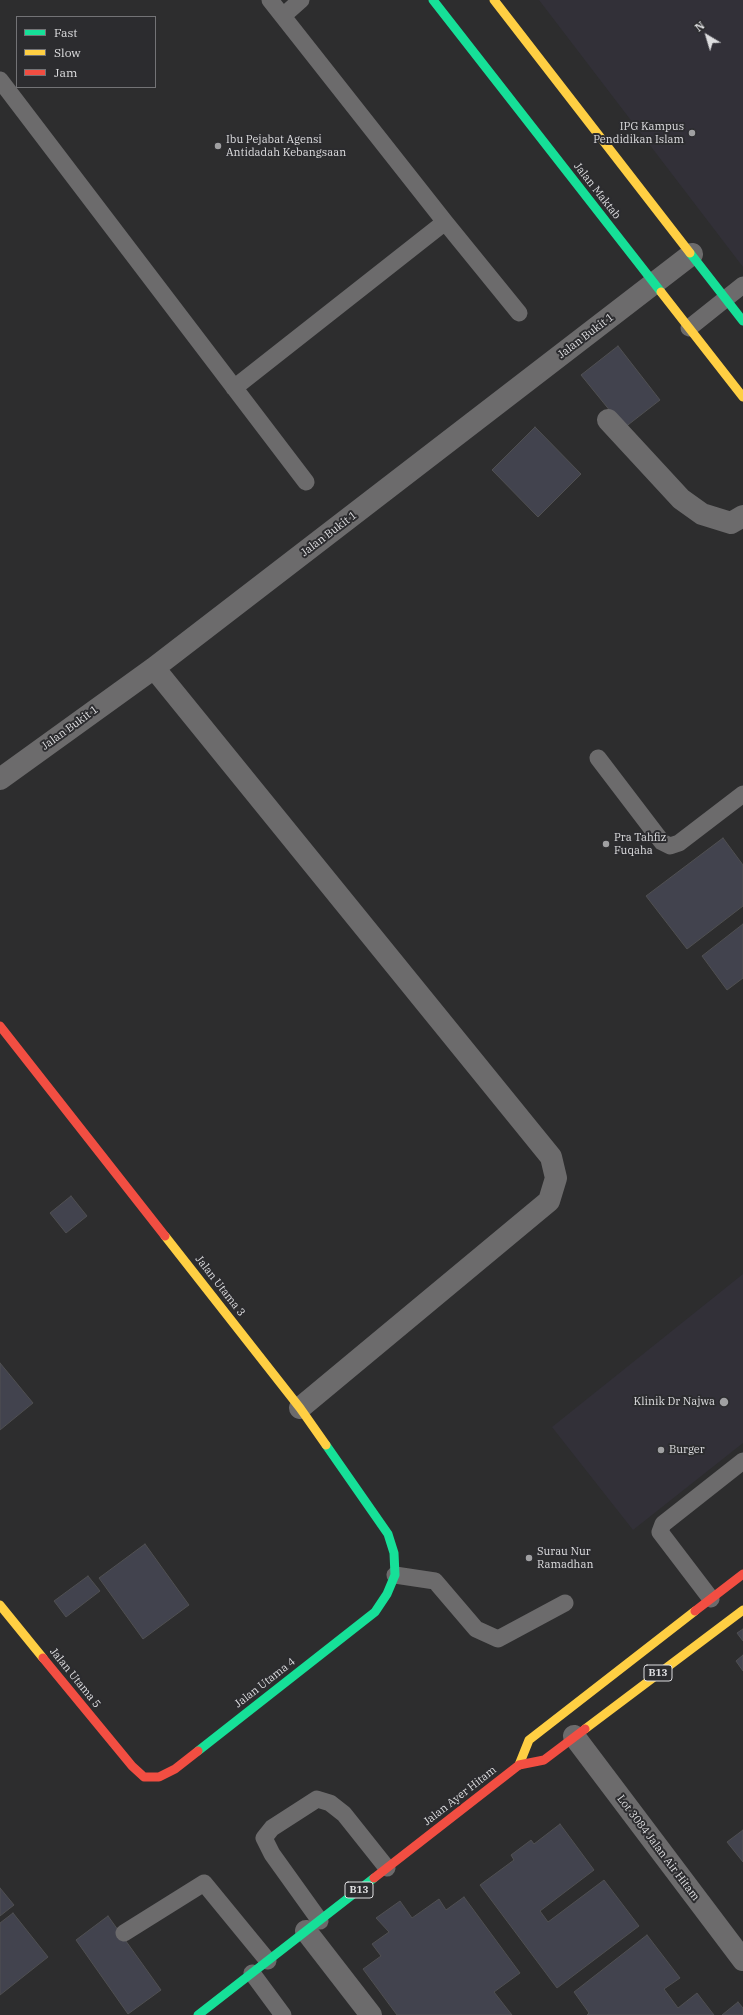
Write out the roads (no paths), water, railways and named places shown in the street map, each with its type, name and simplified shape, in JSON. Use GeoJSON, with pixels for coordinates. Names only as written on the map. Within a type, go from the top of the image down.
{"type":"FeatureCollection","features":[{"type":"Feature","properties":{"kind":"street","name":"Jalan Maktab"},"geometry":{"type":"LineString","coordinates":[[433,0],[689,328],[737,378],[743,397]]}},
{"type":"Feature","properties":{"kind":"street"},"geometry":{"type":"LineString","coordinates":[[494,0],[743,321]]}},
{"type":"Feature","properties":{"kind":"street","name":"Jalan Bukit 1"},"geometry":{"type":"LineString","coordinates":[[0,779],[154,668],[655,284],[692,254]]}},
{"type":"Feature","properties":{"kind":"street"},"geometry":{"type":"LineString","coordinates":[[608,420],[681,499],[702,514],[731,523],[743,516]]}},
{"type":"Feature","properties":{"kind":"street"},"geometry":{"type":"LineString","coordinates":[[154,668],[551,1157],[556,1178],[548,1201],[300,1408]]}},
{"type":"Feature","properties":{"kind":"street","name":"Jalan Utama 3"},"geometry":{"type":"LineString","coordinates":[[0,1026],[300,1408],[388,1534],[394,1553],[395,1575]]}},
{"type":"Feature","properties":{"kind":"street"},"geometry":{"type":"LineString","coordinates":[[519,1765],[529,1740],[743,1574]]}},
{"type":"Feature","properties":{"kind":"street","name":"Jalan Utama 4"},"geometry":{"type":"LineString","coordinates":[[132,1766],[144,1777],[159,1777],[175,1769],[375,1612],[387,1594],[395,1575]]}},
{"type":"Feature","properties":{"kind":"street","name":"Jalan Utama 5"},"geometry":{"type":"LineString","coordinates":[[0,1605],[132,1766]]}},
{"type":"Feature","properties":{"kind":"street","name":"Jalan Ayer Hitam"},"geometry":{"type":"LineString","coordinates":[[198,2015],[519,1765],[544,1760],[743,1610]]}},
{"type":"Feature","properties":{"kind":"street","name":"Lot 3084 Jalan Air Hitam"},"geometry":{"type":"LineString","coordinates":[[574,1736],[743,1960]]}},
{"type":"Feature","properties":{"kind":"street"},"geometry":{"type":"LineString","coordinates":[[313,1926],[371,2015]]}},
{"type":"Feature","properties":{"kind":"lane"},"geometry":{"type":"LineString","coordinates":[[270,0],[445,222],[519,313]]}},
{"type":"Feature","properties":{"kind":"lane"},"geometry":{"type":"LineString","coordinates":[[283,16],[301,0]]}},
{"type":"Feature","properties":{"kind":"lane"},"geometry":{"type":"LineString","coordinates":[[0,80],[306,482]]}},
{"type":"Feature","properties":{"kind":"lane"},"geometry":{"type":"LineString","coordinates":[[234,388],[445,222]]}},
{"type":"Feature","properties":{"kind":"lane"},"geometry":{"type":"LineString","coordinates":[[689,328],[743,285]]}},
{"type":"Feature","properties":{"kind":"lane"},"geometry":{"type":"LineString","coordinates":[[598,758],[662,842],[670,846],[679,843],[743,794]]}},
{"type":"Feature","properties":{"kind":"lane"},"geometry":{"type":"LineString","coordinates":[[711,1599],[660,1532],[663,1524],[743,1461]]}},
{"type":"Feature","properties":{"kind":"lane"},"geometry":{"type":"LineString","coordinates":[[395,1575],[435,1582],[476,1629],[498,1639],[565,1603]]}},
{"type":"Feature","properties":{"kind":"lane"},"geometry":{"type":"LineString","coordinates":[[313,1926],[264,1838],[272,1828],[317,1799],[330,1803],[344,1814],[387,1868]]}},
{"type":"Feature","properties":{"kind":"lane"},"geometry":{"type":"LineString","coordinates":[[124,1933],[204,1882],[268,1960]]}},
{"type":"Feature","properties":{"kind":"lane"},"geometry":{"type":"LineString","coordinates":[[252,1973],[283,2015]]}},
{"type":"Feature","properties":{"kind":"place","name":"IPG Kampus Pendidikan Islam"},"geometry":{"type":"Point","coordinates":[692,133]}},
{"type":"Feature","properties":{"kind":"place","name":"Ibu Pejabat Agensi Antidadah Kebangsaan"},"geometry":{"type":"Point","coordinates":[218,146]}},
{"type":"Feature","properties":{"kind":"place","name":"Pra Tahfiz Fuqaha"},"geometry":{"type":"Point","coordinates":[606,844]}},
{"type":"Feature","properties":{"kind":"place","name":"Klinik Dr Najwa"},"geometry":{"type":"Point","coordinates":[724,1402]}},
{"type":"Feature","properties":{"kind":"place","name":"Burger"},"geometry":{"type":"Point","coordinates":[661,1450]}},
{"type":"Feature","properties":{"kind":"place","name":"Surau Nur Ramadhan"},"geometry":{"type":"Point","coordinates":[529,1558]}}]}
